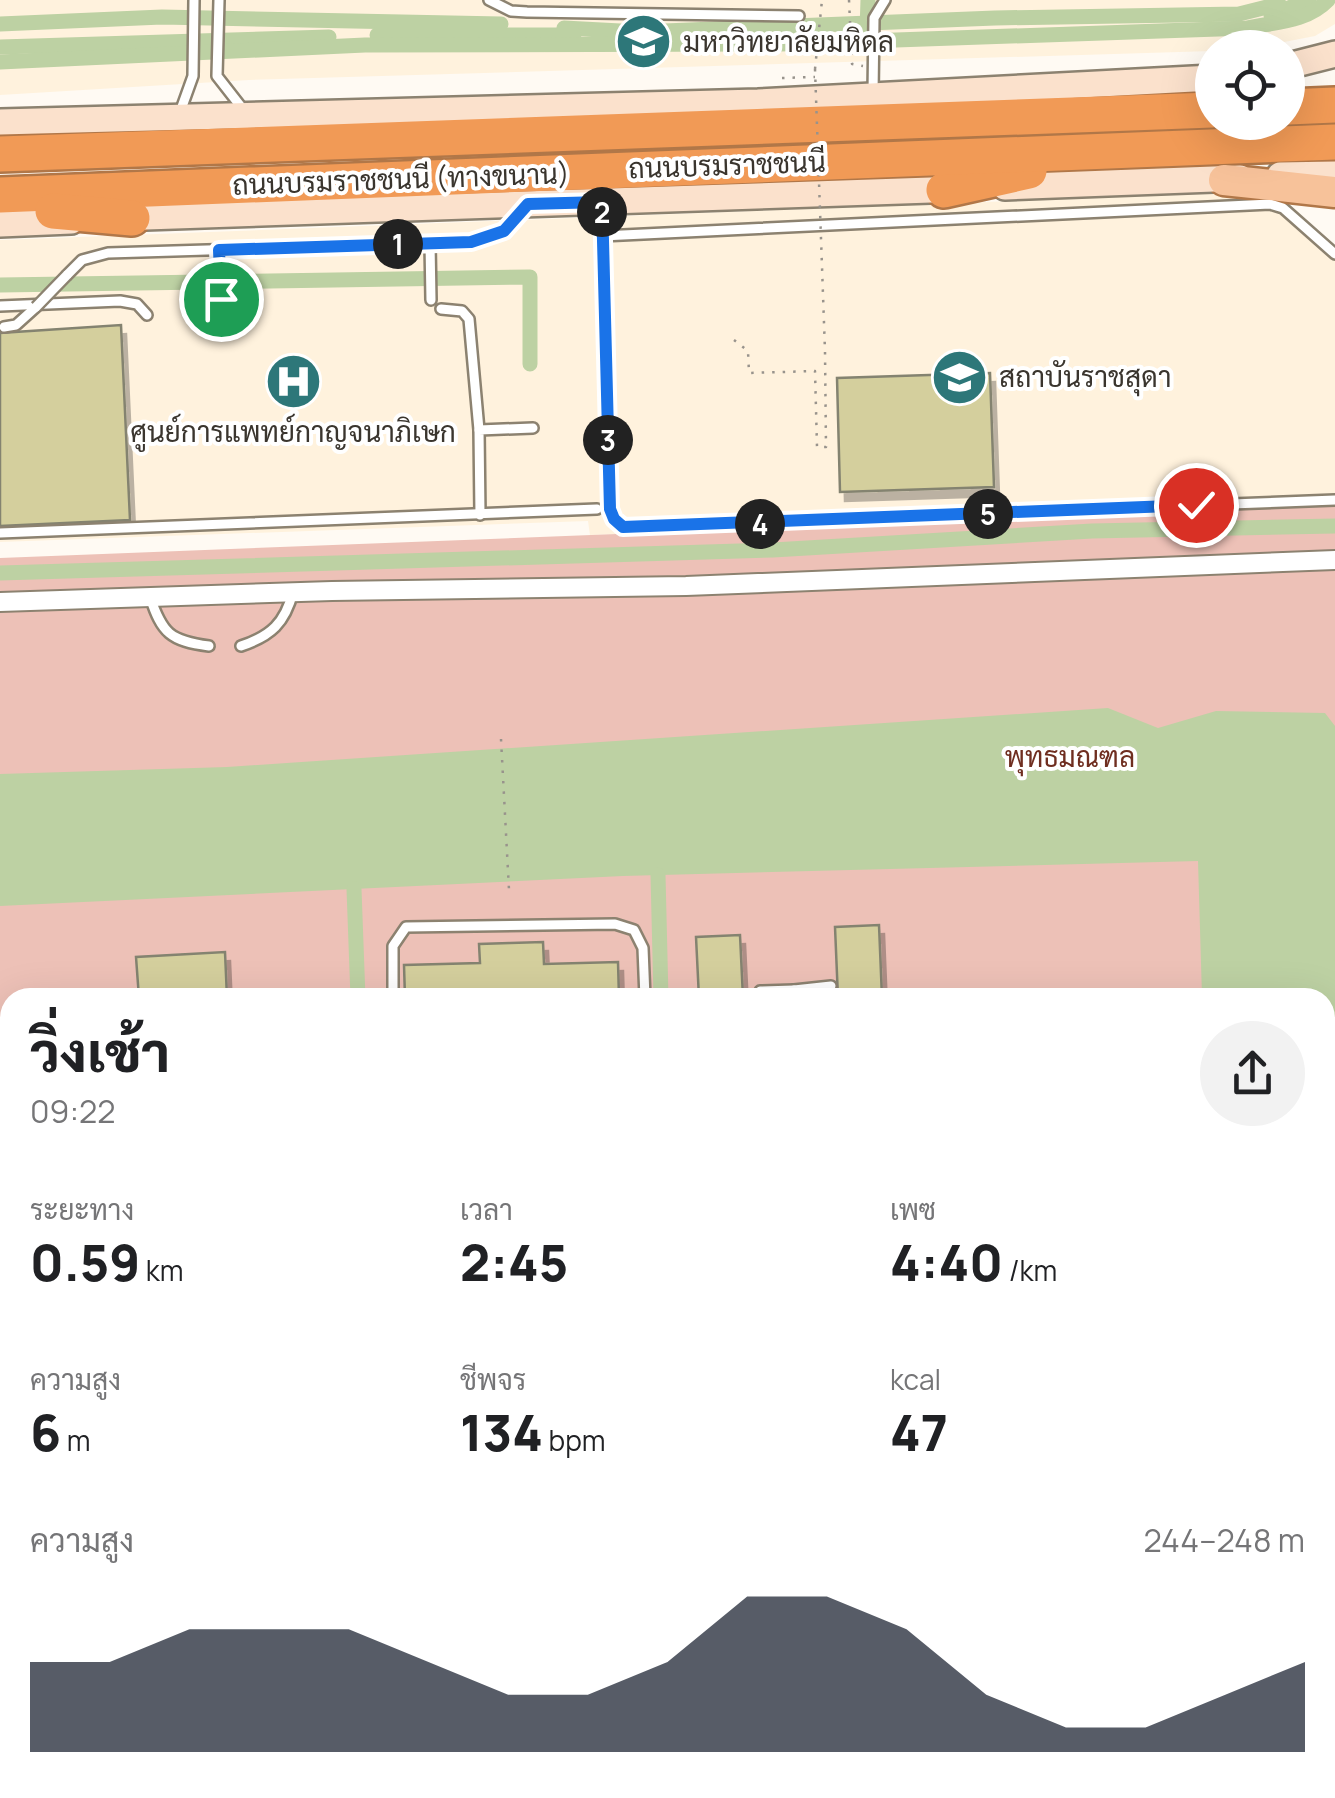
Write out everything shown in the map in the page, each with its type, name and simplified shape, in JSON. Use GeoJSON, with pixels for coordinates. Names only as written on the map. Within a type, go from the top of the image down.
{"type":"FeatureCollection","features":[{"type":"Feature","properties":{"kind":"highway"},"geometry":{"type":"LineString","coordinates":[[770,90],[935,121]]}},
{"type":"Feature","properties":{"kind":"highway"},"geometry":{"type":"LineString","coordinates":[[1305,107],[1335,106]]}},
{"type":"Feature","properties":{"kind":"highway","name":"ถนนบรมราชชนนี"},"geometry":{"type":"LineString","coordinates":[[0,154],[1195,111]]}},
{"type":"Feature","properties":{"kind":"highway","name":"ถนนบรมราชชนนี"},"geometry":{"type":"LineString","coordinates":[[0,194],[1335,142]]}},
{"type":"Feature","properties":{"kind":"highway"},"geometry":{"type":"LineString","coordinates":[[944,190],[1118,152]]}},
{"type":"Feature","properties":{"kind":"highway"},"geometry":{"type":"LineString","coordinates":[[0,207],[132,218]]}},
{"type":"Feature","properties":{"kind":"main road"},"geometry":{"type":"LineString","coordinates":[[1305,62],[1335,54]]}},
{"type":"Feature","properties":{"kind":"main road"},"geometry":{"type":"LineString","coordinates":[[1305,75],[1335,74]]}},
{"type":"Feature","properties":{"kind":"main road"},"geometry":{"type":"LineString","coordinates":[[0,122],[250,116],[770,90],[873,96],[1195,79]]}},
{"type":"Feature","properties":{"kind":"main road","name":"ถนนบรมราชชนนี (ทางขนาน)"},"geometry":{"type":"LineString","coordinates":[[0,224],[1335,174]]}},
{"type":"Feature","properties":{"kind":"main road"},"geometry":{"type":"LineString","coordinates":[[1224,180],[1335,192]]}},
{"type":"Feature","properties":{"kind":"street"},"geometry":{"type":"LineString","coordinates":[[0,602],[293,592],[686,586],[1335,560]]}},
{"type":"Feature","properties":{"kind":"lane"},"geometry":{"type":"LineString","coordinates":[[178,117],[193,76],[194,0]]}},
{"type":"Feature","properties":{"kind":"lane"},"geometry":{"type":"LineString","coordinates":[[220,0],[216,76],[250,116]]}},
{"type":"Feature","properties":{"kind":"lane"},"geometry":{"type":"LineString","coordinates":[[489,0],[511,11],[528,12],[799,16]]}},
{"type":"Feature","properties":{"kind":"lane"},"geometry":{"type":"LineString","coordinates":[[873,96],[874,18],[885,0]]}},
{"type":"Feature","properties":{"kind":"lane"},"geometry":{"type":"LineString","coordinates":[[602,202],[610,509],[618,523],[631,528],[1335,500]]}},
{"type":"Feature","properties":{"kind":"lane"},"geometry":{"type":"LineString","coordinates":[[4,327],[16,325],[92,255],[486,240],[504,231],[528,204]]}},
{"type":"Feature","properties":{"kind":"lane"},"geometry":{"type":"LineString","coordinates":[[602,236],[1270,204],[1283,208],[1335,254]]}},
{"type":"Feature","properties":{"kind":"lane"},"geometry":{"type":"LineString","coordinates":[[430,244],[430,296]]}},
{"type":"Feature","properties":{"kind":"lane"},"geometry":{"type":"LineString","coordinates":[[219,250],[221,304]]}},
{"type":"Feature","properties":{"kind":"lane"},"geometry":{"type":"LineString","coordinates":[[0,306],[120,301],[138,304],[147,316]]}},
{"type":"Feature","properties":{"kind":"lane"},"geometry":{"type":"LineString","coordinates":[[442,309],[462,311],[469,319],[479,430],[480,515]]}},
{"type":"Feature","properties":{"kind":"lane"},"geometry":{"type":"LineString","coordinates":[[479,430],[533,428]]}},
{"type":"Feature","properties":{"kind":"lane"},"geometry":{"type":"LineString","coordinates":[[0,533],[597,509]]}},
{"type":"Feature","properties":{"kind":"lane"},"geometry":{"type":"LineString","coordinates":[[240,646],[274,631],[287,616],[293,592]]}},
{"type":"Feature","properties":{"kind":"lane"},"geometry":{"type":"LineString","coordinates":[[150,597],[160,626],[170,635],[190,644],[210,646]]}},
{"type":"Feature","properties":{"kind":"lane"},"geometry":{"type":"LineString","coordinates":[[393,988],[393,946],[406,927],[557,924],[615,924],[634,930],[643,948],[645,988]]}},
{"type":"Feature","properties":{"kind":"lane"},"geometry":{"type":"LineString","coordinates":[[822,988],[831,986]]}},
{"type":"Feature","properties":{"kind":"path"},"geometry":{"type":"LineString","coordinates":[[734,340],[748,351],[749,373],[815,371],[816,448],[826,448],[815,77],[822,0]]}},
{"type":"Feature","properties":{"kind":"path"},"geometry":{"type":"LineString","coordinates":[[849,0],[851,50]]}},
{"type":"Feature","properties":{"kind":"path"},"geometry":{"type":"LineString","coordinates":[[770,90],[815,77]]}},
{"type":"Feature","properties":{"kind":"path"},"geometry":{"type":"LineString","coordinates":[[502,740],[509,890]]}},
{"type":"Feature","properties":{"kind":"shaded area","name":"มหาวิทยาลัยมหิดล"},"geometry":{"type":"Polygon","coordinates":[[[0,0],[1335,0],[1335,24],[1315,36],[1305,38],[1305,30],[1195,30],[1195,52],[249,80],[0,95],[0,0]]]}},
{"type":"Feature","properties":{"kind":"shaded area"},"geometry":{"type":"Polygon","coordinates":[[[1271,191],[1335,248],[1335,506],[590,535],[588,521],[0,542],[0,240],[1271,191]]]}},
{"type":"Feature","properties":{"kind":"shaded area"},"geometry":{"type":"Polygon","coordinates":[[[1108,708],[1158,728],[1216,711],[1325,713],[1335,726],[1335,988],[1202,988],[1198,861],[623,876],[0,906],[0,774],[227,767],[1108,708]]]}},
{"type":"Feature","properties":{"kind":"green space","name":"พุทธมณฑล"},"geometry":{"type":"Polygon","coordinates":[[[1335,506],[1335,988],[0,988],[0,558],[1335,506]]]}},
{"type":"Feature","properties":{"kind":"building"},"geometry":{"type":"Polygon","coordinates":[[[121,325],[130,520],[0,526],[0,333],[121,325]]]}},
{"type":"Feature","properties":{"kind":"building"},"geometry":{"type":"Polygon","coordinates":[[[990,373],[994,487],[840,492],[837,378],[990,373]]]}},
{"type":"Feature","properties":{"kind":"building"},"geometry":{"type":"Polygon","coordinates":[[[879,925],[882,988],[838,988],[835,927],[879,925]]]}},
{"type":"Feature","properties":{"kind":"building"},"geometry":{"type":"Polygon","coordinates":[[[740,935],[743,988],[699,988],[696,937],[740,935]]]}},
{"type":"Feature","properties":{"kind":"building"},"geometry":{"type":"Polygon","coordinates":[[[543,942],[544,964],[618,962],[619,988],[405,988],[404,965],[480,963],[479,944],[543,942]]]}},
{"type":"Feature","properties":{"kind":"building"},"geometry":{"type":"Polygon","coordinates":[[[225,952],[227,988],[138,988],[136,957],[225,952]]]}},
{"type":"Feature","properties":{"kind":"waterway"},"geometry":{"type":"LineString","coordinates":[[867,31],[868,0]]}},
{"type":"Feature","properties":{"kind":"waterway"},"geometry":{"type":"LineString","coordinates":[[1271,15],[1309,0]]}},
{"type":"Feature","properties":{"kind":"waterway"},"geometry":{"type":"LineString","coordinates":[[0,62],[365,45],[781,44],[1247,28],[1301,17],[1328,0]]}},
{"type":"Feature","properties":{"kind":"waterway"},"geometry":{"type":"LineString","coordinates":[[564,28],[639,32],[995,18],[1239,14],[1279,4]]}},
{"type":"Feature","properties":{"kind":"waterway"},"geometry":{"type":"LineString","coordinates":[[0,24],[162,17],[501,24]]}},
{"type":"Feature","properties":{"kind":"waterway"},"geometry":{"type":"LineString","coordinates":[[377,35],[574,35]]}},
{"type":"Feature","properties":{"kind":"waterway"},"geometry":{"type":"LineString","coordinates":[[0,47],[329,37]]}},
{"type":"Feature","properties":{"kind":"waterway"},"geometry":{"type":"LineString","coordinates":[[0,285],[530,277],[530,364]]}},
{"type":"Feature","properties":{"kind":"waterway"},"geometry":{"type":"LineString","coordinates":[[0,573],[773,550],[1092,531],[1335,526]]}},
{"type":"Feature","properties":{"kind":"waterway"},"geometry":{"type":"LineString","coordinates":[[658,875],[661,988]]}},
{"type":"Feature","properties":{"kind":"waterway"},"geometry":{"type":"LineString","coordinates":[[354,889],[358,988]]}},
{"type":"Feature","properties":{"kind":"place","name":"มหาวิทยาลัยมหิดล"},"geometry":{"type":"Point","coordinates":[644,42]}},
{"type":"Feature","properties":{"kind":"place","name":"สถาบันราชสุดา"},"geometry":{"type":"Point","coordinates":[960,377]}},
{"type":"Feature","properties":{"kind":"place","name":"ศูนย์การแพทย์กาญจนาภิเษก"},"geometry":{"type":"Point","coordinates":[293,381]}},
{"type":"Feature","properties":{"kind":"route"},"geometry":{"type":"LineString","coordinates":[[221,299],[219,250],[471,242],[504,231],[528,204],[602,202],[610,509],[623,527],[1196,505]]}}]}
